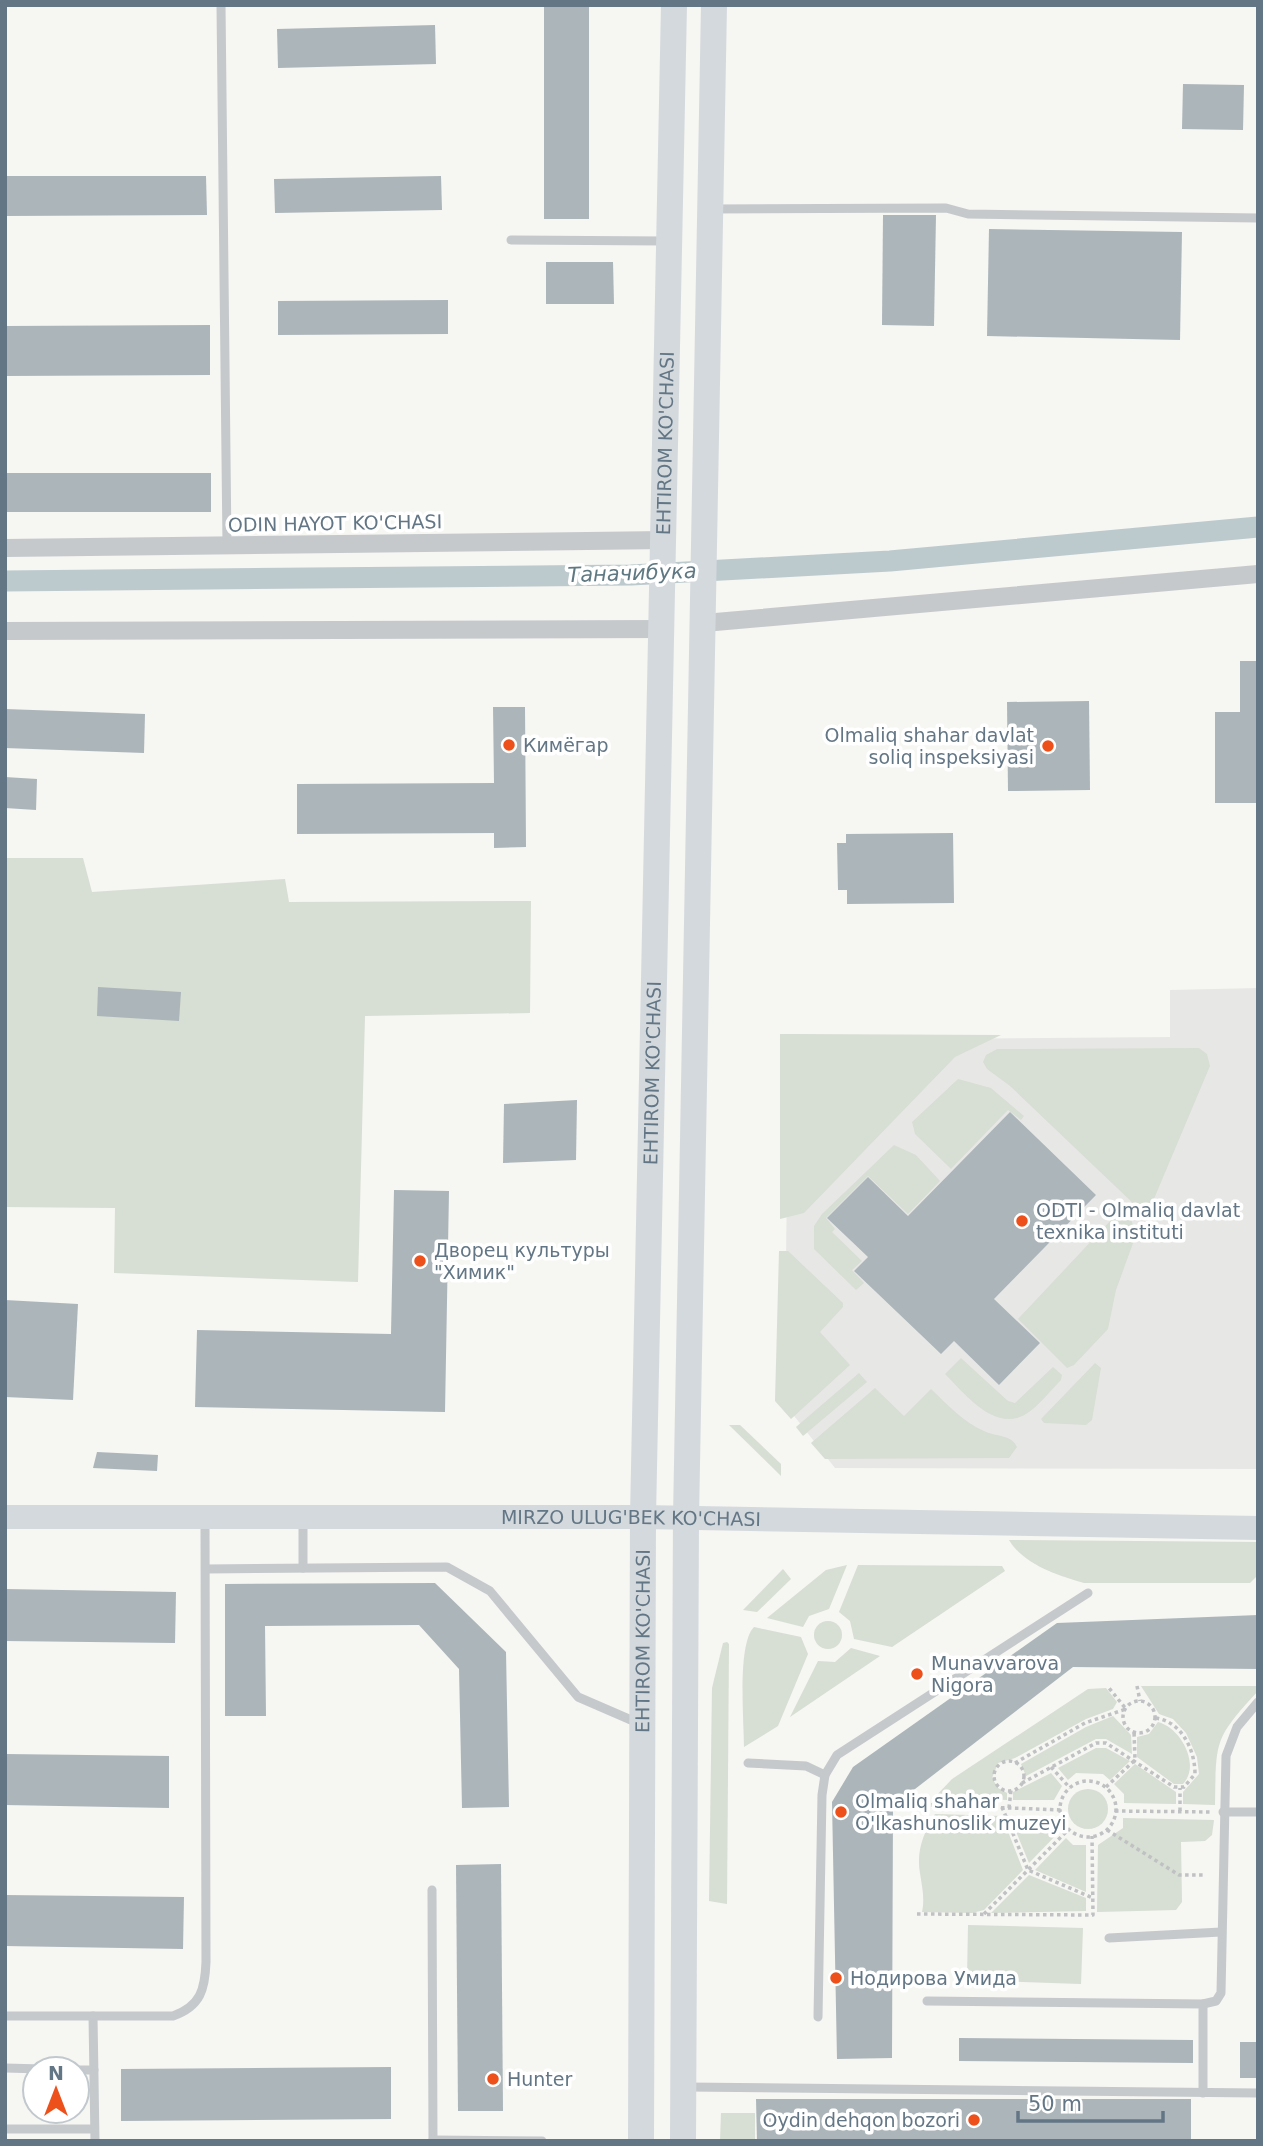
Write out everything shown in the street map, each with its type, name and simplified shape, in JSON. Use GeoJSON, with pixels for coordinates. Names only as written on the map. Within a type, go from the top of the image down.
{"type":"FeatureCollection","features":[{"type":"Feature","properties":{"kind":"main road","name":"EHTIROM KO'CHASI"},"geometry":{"type":"LineString","coordinates":[[641,2141],[643,1517],[666,540],[674,5]]}},
{"type":"Feature","properties":{"kind":"main road","name":"EHTIROM KO'CHASI"},"geometry":{"type":"LineString","coordinates":[[684,2141],[686,1517],[714,5]]}},
{"type":"Feature","properties":{"kind":"main road","name":"MIRZO ULUG'BEK KO'CHASI"},"geometry":{"type":"LineString","coordinates":[[5,1517],[686,1517],[1258,1528]]}},
{"type":"Feature","properties":{"kind":"street","name":"ODIN HAYOT KO'CHASI"},"geometry":{"type":"LineString","coordinates":[[5,548],[666,540]]}},
{"type":"Feature","properties":{"kind":"street"},"geometry":{"type":"LineString","coordinates":[[704,617],[1258,575]]}},
{"type":"Feature","properties":{"kind":"street"},"geometry":{"type":"LineString","coordinates":[[5,631],[664,629]]}},
{"type":"Feature","properties":{"kind":"lane"},"geometry":{"type":"LineString","coordinates":[[221,5],[227,546]]}},
{"type":"Feature","properties":{"kind":"lane"},"geometry":{"type":"LineString","coordinates":[[711,209],[946,208],[968,214],[1258,218]]}},
{"type":"Feature","properties":{"kind":"lane"},"geometry":{"type":"LineString","coordinates":[[511,240],[670,241]]}},
{"type":"Feature","properties":{"kind":"lane"},"geometry":{"type":"LineString","coordinates":[[5,2016],[173,2016],[189,2010],[201,1997],[205,1985],[205,1517]]}},
{"type":"Feature","properties":{"kind":"lane"},"geometry":{"type":"LineString","coordinates":[[303,1517],[303,1568]]}},
{"type":"Feature","properties":{"kind":"lane"},"geometry":{"type":"LineString","coordinates":[[206,1569],[447,1567],[475,1580],[490,1591],[578,1697],[642,1725]]}},
{"type":"Feature","properties":{"kind":"lane"},"geometry":{"type":"LineString","coordinates":[[818,2017],[822,1795],[825,1776],[837,1755],[1088,1593]]}},
{"type":"Feature","properties":{"kind":"lane"},"geometry":{"type":"LineString","coordinates":[[927,2001],[1203,2004],[1216,2001],[1220,1996],[1226,1756],[1237,1727],[1258,1702]]}},
{"type":"Feature","properties":{"kind":"lane"},"geometry":{"type":"LineString","coordinates":[[748,1763],[806,1766],[825,1776]]}},
{"type":"Feature","properties":{"kind":"lane"},"geometry":{"type":"LineString","coordinates":[[1223,1812],[1258,1812]]}},
{"type":"Feature","properties":{"kind":"lane"},"geometry":{"type":"LineString","coordinates":[[432,1890],[433,2140],[542,2141]]}},
{"type":"Feature","properties":{"kind":"lane"},"geometry":{"type":"LineString","coordinates":[[1109,1938],[1221,1931]]}},
{"type":"Feature","properties":{"kind":"lane"},"geometry":{"type":"LineString","coordinates":[[1203,2004],[1203,2093]]}},
{"type":"Feature","properties":{"kind":"lane"},"geometry":{"type":"LineString","coordinates":[[93,2016],[95,2141]]}},
{"type":"Feature","properties":{"kind":"lane"},"geometry":{"type":"LineString","coordinates":[[684,2087],[1258,2093]]}},
{"type":"Feature","properties":{"kind":"lane"},"geometry":{"type":"LineString","coordinates":[[5,2129],[94,2129]]}},
{"type":"Feature","properties":{"kind":"path"},"geometry":{"type":"LineString","coordinates":[[1137,1686],[1140,1701]]}},
{"type":"Feature","properties":{"kind":"path"},"geometry":{"type":"LineString","coordinates":[[1106,1787],[1135,1760],[1134,1731],[1124,1722],[1125,1709],[1109,1688]]}},
{"type":"Feature","properties":{"kind":"path"},"geometry":{"type":"LineString","coordinates":[[1140,1701],[1150,1705],[1155,1718],[1177,1726],[1190,1750],[1195,1774],[1191,1781],[1180,1788],[1106,1744],[1096,1744],[1010,1790],[1000,1787],[994,1774],[1004,1762],[1015,1763],[1085,1723],[1140,1701]]}},
{"type":"Feature","properties":{"kind":"path"},"geometry":{"type":"LineString","coordinates":[[1134,1731],[1147,1730],[1155,1718]]}},
{"type":"Feature","properties":{"kind":"path"},"geometry":{"type":"LineString","coordinates":[[1015,1763],[1023,1771],[1022,1783]]}},
{"type":"Feature","properties":{"kind":"path"},"geometry":{"type":"LineString","coordinates":[[1051,1767],[1070,1788]]}},
{"type":"Feature","properties":{"kind":"path"},"geometry":{"type":"LineString","coordinates":[[1076,1782],[1101,1783],[1116,1797],[1115,1823],[1100,1836],[1075,1835],[1061,1821],[1062,1795],[1070,1788],[1076,1782]]}},
{"type":"Feature","properties":{"kind":"path"},"geometry":{"type":"LineString","coordinates":[[1180,1788],[1180,1812]]}},
{"type":"Feature","properties":{"kind":"path"},"geometry":{"type":"LineString","coordinates":[[1009,1808],[1010,1790]]}},
{"type":"Feature","properties":{"kind":"path"},"geometry":{"type":"LineString","coordinates":[[931,1805],[1062,1810]]}},
{"type":"Feature","properties":{"kind":"path"},"geometry":{"type":"LineString","coordinates":[[1002,1807],[1028,1870],[1093,1898]]}},
{"type":"Feature","properties":{"kind":"path"},"geometry":{"type":"LineString","coordinates":[[1115,1811],[1223,1812]]}},
{"type":"Feature","properties":{"kind":"path"},"geometry":{"type":"LineString","coordinates":[[982,1916],[1069,1829]]}},
{"type":"Feature","properties":{"kind":"path"},"geometry":{"type":"LineString","coordinates":[[1107,1830],[1179,1875],[1204,1875]]}},
{"type":"Feature","properties":{"kind":"path"},"geometry":{"type":"LineString","coordinates":[[917,1914],[1093,1915],[1092,1836]]}},
{"type":"Feature","properties":{"kind":"shaded area"},"geometry":{"type":"Polygon","coordinates":[[[5,858],[83,858],[92,892],[285,879],[289,902],[531,901],[530,1013],[365,1016],[358,1282],[114,1273],[115,1208],[5,1207],[5,858]]]}},
{"type":"Feature","properties":{"kind":"shaded area","name":"ODTI - Olmaliq davlat texnika instituti"},"geometry":{"type":"Polygon","coordinates":[[[1258,988],[1258,1469],[835,1468],[784,1403],[789,1040],[1170,1037],[1170,990],[1258,988]]]}},
{"type":"Feature","properties":{"kind":"shaded area"},"geometry":{"type":"Polygon","coordinates":[[[780,1034],[1001,1035],[955,1057],[804,1213],[780,1219],[780,1034]]]}},
{"type":"Feature","properties":{"kind":"shaded area"},"geometry":{"type":"Polygon","coordinates":[[[1199,1048],[1207,1054],[1210,1066],[1151,1206],[1146,1209],[1137,1207],[1010,1086],[987,1069],[983,1062],[986,1055],[997,1049],[1199,1048]]]}},
{"type":"Feature","properties":{"kind":"shaded area"},"geometry":{"type":"Polygon","coordinates":[[[958,1079],[991,1088],[1024,1116],[1021,1120],[1008,1110],[951,1169],[915,1134],[912,1122],[958,1079]]]}},
{"type":"Feature","properties":{"kind":"shaded area"},"geometry":{"type":"Polygon","coordinates":[[[894,1145],[916,1155],[940,1181],[908,1214],[868,1176],[826,1218],[835,1229],[832,1232],[862,1261],[852,1270],[864,1283],[856,1290],[814,1249],[814,1226],[822,1214],[894,1145]]]}},
{"type":"Feature","properties":{"kind":"shaded area"},"geometry":{"type":"Polygon","coordinates":[[[1124,1213],[1131,1219],[1136,1235],[1116,1290],[1108,1329],[1074,1365],[1067,1368],[1018,1319],[1113,1218],[1124,1213]]]}},
{"type":"Feature","properties":{"kind":"shaded area"},"geometry":{"type":"Polygon","coordinates":[[[779,1251],[788,1251],[843,1303],[843,1307],[820,1332],[850,1365],[791,1419],[775,1401],[779,1251]]]}},
{"type":"Feature","properties":{"kind":"shaded area"},"geometry":{"type":"Polygon","coordinates":[[[961,1358],[1008,1401],[1015,1403],[1053,1367],[1062,1375],[1061,1380],[1031,1411],[1014,1419],[1003,1419],[981,1409],[945,1374],[961,1358]]]}},
{"type":"Feature","properties":{"kind":"shaded area"},"geometry":{"type":"Polygon","coordinates":[[[1095,1363],[1101,1368],[1092,1420],[1086,1425],[1044,1423],[1041,1419],[1095,1363]]]}},
{"type":"Feature","properties":{"kind":"shaded area"},"geometry":{"type":"Polygon","coordinates":[[[859,1373],[867,1382],[803,1436],[796,1427],[859,1373]]]}},
{"type":"Feature","properties":{"kind":"shaded area"},"geometry":{"type":"Polygon","coordinates":[[[875,1388],[904,1416],[931,1389],[969,1423],[1011,1440],[1017,1447],[1009,1458],[825,1459],[811,1443],[875,1388]]]}},
{"type":"Feature","properties":{"kind":"shaded area"},"geometry":{"type":"Polygon","coordinates":[[[729,1425],[740,1425],[781,1464],[781,1476],[729,1425]]]}},
{"type":"Feature","properties":{"kind":"shaded area"},"geometry":{"type":"Polygon","coordinates":[[[1009,1540],[1258,1542],[1258,1575],[1250,1583],[1084,1583],[1053,1573],[1032,1562],[1009,1540]]]}},
{"type":"Feature","properties":{"kind":"shaded area"},"geometry":{"type":"Polygon","coordinates":[[[847,1565],[829,1609],[809,1616],[803,1627],[767,1618],[826,1570],[847,1565]]]}},
{"type":"Feature","properties":{"kind":"shaded area"},"geometry":{"type":"Polygon","coordinates":[[[858,1565],[1002,1566],[1005,1571],[892,1647],[854,1639],[850,1621],[839,1612],[858,1565]]]}},
{"type":"Feature","properties":{"kind":"shaded area"},"geometry":{"type":"Polygon","coordinates":[[[783,1569],[791,1579],[757,1612],[743,1610],[783,1569]]]}},
{"type":"Feature","properties":{"kind":"shaded area"},"geometry":{"type":"Polygon","coordinates":[[[828,1621],[838,1625],[842,1635],[838,1645],[828,1649],[818,1645],[814,1635],[818,1625],[828,1621]]]}},
{"type":"Feature","properties":{"kind":"shaded area"},"geometry":{"type":"Polygon","coordinates":[[[754,1627],[801,1637],[808,1654],[778,1726],[744,1747],[743,1666],[745,1649],[754,1627]]]}},
{"type":"Feature","properties":{"kind":"shaded area"},"geometry":{"type":"Polygon","coordinates":[[[727,1642],[727,1904],[709,1901],[712,1688],[723,1643],[727,1642]]]}},
{"type":"Feature","properties":{"kind":"shaded area"},"geometry":{"type":"Polygon","coordinates":[[[851,1648],[880,1656],[790,1717],[818,1661],[835,1662],[851,1648]]]}},
{"type":"Feature","properties":{"kind":"shaded area"},"geometry":{"type":"Polygon","coordinates":[[[1141,1686],[1258,1686],[1258,1691],[1233,1720],[1220,1742],[1217,1753],[1215,1805],[1183,1804],[1183,1792],[1199,1774],[1197,1757],[1186,1733],[1173,1719],[1159,1714],[1141,1686]]]}},
{"type":"Feature","properties":{"kind":"shaded area"},"geometry":{"type":"Polygon","coordinates":[[[1106,1688],[1117,1702],[1113,1709],[1086,1719],[1015,1758],[998,1763],[992,1778],[998,1788],[1007,1793],[1007,1800],[935,1797],[952,1779],[1088,1689],[1106,1688]]]}},
{"type":"Feature","properties":{"kind":"shaded area"},"geometry":{"type":"Polygon","coordinates":[[[1113,1716],[1131,1735],[1132,1754],[1106,1739],[1096,1739],[1026,1776],[1021,1764],[1086,1727],[1113,1716]]]}},
{"type":"Feature","properties":{"kind":"shaded area"},"geometry":{"type":"Polygon","coordinates":[[[1158,1722],[1174,1732],[1186,1748],[1190,1767],[1183,1784],[1174,1784],[1137,1757],[1137,1737],[1149,1734],[1158,1722]]]}},
{"type":"Feature","properties":{"kind":"shaded area"},"geometry":{"type":"Polygon","coordinates":[[[1096,1748],[1106,1748],[1130,1761],[1110,1780],[1103,1774],[1076,1773],[1068,1780],[1058,1768],[1096,1748]]]}},
{"type":"Feature","properties":{"kind":"shaded area"},"geometry":{"type":"Polygon","coordinates":[[[1135,1764],[1176,1792],[1176,1804],[1124,1803],[1124,1794],[1114,1784],[1135,1764]]]}},
{"type":"Feature","properties":{"kind":"shaded area"},"geometry":{"type":"Polygon","coordinates":[[[1051,1773],[1062,1786],[1054,1800],[1013,1800],[1013,1792],[1051,1773]]]}},
{"type":"Feature","properties":{"kind":"shaded area"},"geometry":{"type":"Polygon","coordinates":[[[1088,1789],[1096,1790],[1102,1795],[1107,1801],[1107,1817],[1102,1823],[1096,1828],[1088,1829],[1080,1828],[1074,1823],[1069,1817],[1068,1809],[1069,1801],[1074,1795],[1080,1790],[1088,1789]]]}},
{"type":"Feature","properties":{"kind":"shaded area"},"geometry":{"type":"Polygon","coordinates":[[[935,1814],[1002,1816],[1023,1870],[984,1910],[972,1913],[922,1912],[920,1849],[935,1814]]]}},
{"type":"Feature","properties":{"kind":"shaded area"},"geometry":{"type":"Polygon","coordinates":[[[1010,1817],[1054,1817],[1054,1824],[1060,1831],[1029,1863],[1010,1817]]]}},
{"type":"Feature","properties":{"kind":"shaded area"},"geometry":{"type":"Polygon","coordinates":[[[1123,1818],[1214,1820],[1212,1835],[1205,1841],[1181,1842],[1182,1902],[1176,1910],[1097,1912],[1098,1845],[1123,1828],[1123,1818]]]}},
{"type":"Feature","properties":{"kind":"shaded area"},"geometry":{"type":"Polygon","coordinates":[[[1066,1838],[1073,1845],[1086,1845],[1086,1892],[1035,1870],[1066,1838]]]}},
{"type":"Feature","properties":{"kind":"shaded area"},"geometry":{"type":"Polygon","coordinates":[[[1029,1875],[1086,1898],[1086,1911],[991,1913],[1029,1875]]]}},
{"type":"Feature","properties":{"kind":"shaded area"},"geometry":{"type":"Polygon","coordinates":[[[968,1925],[1083,1928],[1081,1984],[967,1980],[968,1925]]]}},
{"type":"Feature","properties":{"kind":"shaded area"},"geometry":{"type":"Polygon","coordinates":[[[721,2113],[755,2113],[755,2141],[720,2141],[721,2113]]]}},
{"type":"Feature","properties":{"kind":"building"},"geometry":{"type":"Polygon","coordinates":[[[544,5],[589,5],[589,219],[544,219],[544,5]]]}},
{"type":"Feature","properties":{"kind":"building"},"geometry":{"type":"Polygon","coordinates":[[[435,25],[436,64],[278,68],[277,29],[435,25]]]}},
{"type":"Feature","properties":{"kind":"building"},"geometry":{"type":"Polygon","coordinates":[[[1183,84],[1244,85],[1243,130],[1182,129],[1183,84]]]}},
{"type":"Feature","properties":{"kind":"building"},"geometry":{"type":"Polygon","coordinates":[[[5,176],[206,176],[207,215],[5,216],[5,176]]]}},
{"type":"Feature","properties":{"kind":"building"},"geometry":{"type":"Polygon","coordinates":[[[441,176],[442,210],[275,213],[274,179],[441,176]]]}},
{"type":"Feature","properties":{"kind":"building"},"geometry":{"type":"Polygon","coordinates":[[[883,215],[936,215],[934,326],[882,325],[883,215]]]}},
{"type":"Feature","properties":{"kind":"building"},"geometry":{"type":"Polygon","coordinates":[[[989,229],[1182,232],[1180,340],[987,336],[989,229]]]}},
{"type":"Feature","properties":{"kind":"building"},"geometry":{"type":"Polygon","coordinates":[[[546,262],[613,262],[614,304],[546,304],[546,262]]]}},
{"type":"Feature","properties":{"kind":"building"},"geometry":{"type":"Polygon","coordinates":[[[448,300],[448,334],[278,335],[278,301],[448,300]]]}},
{"type":"Feature","properties":{"kind":"building"},"geometry":{"type":"Polygon","coordinates":[[[210,325],[210,375],[5,376],[5,326],[210,325]]]}},
{"type":"Feature","properties":{"kind":"building"},"geometry":{"type":"Polygon","coordinates":[[[5,473],[211,473],[211,512],[5,512],[5,473]]]}},
{"type":"Feature","properties":{"kind":"building"},"geometry":{"type":"Polygon","coordinates":[[[1240,661],[1258,661],[1258,803],[1215,803],[1215,712],[1240,712],[1240,661]]]}},
{"type":"Feature","properties":{"kind":"building","name":"Olmaliq shahar davlat soliq inspeksiyasi"},"geometry":{"type":"Polygon","coordinates":[[[1089,701],[1090,790],[1008,791],[1007,702],[1089,701]]]}},
{"type":"Feature","properties":{"kind":"building","name":"Кимёгар"},"geometry":{"type":"Polygon","coordinates":[[[493,707],[525,707],[526,847],[494,848],[494,833],[297,834],[297,784],[494,783],[493,707]]]}},
{"type":"Feature","properties":{"kind":"building"},"geometry":{"type":"Polygon","coordinates":[[[5,709],[145,714],[144,753],[5,748],[5,709]]]}},
{"type":"Feature","properties":{"kind":"building"},"geometry":{"type":"Polygon","coordinates":[[[5,777],[37,779],[36,810],[5,808],[5,777]]]}},
{"type":"Feature","properties":{"kind":"building"},"geometry":{"type":"Polygon","coordinates":[[[953,833],[954,903],[847,904],[847,890],[838,890],[837,843],[846,843],[846,834],[953,833]]]}},
{"type":"Feature","properties":{"kind":"building"},"geometry":{"type":"Polygon","coordinates":[[[98,987],[181,992],[179,1021],[97,1016],[98,987]]]}},
{"type":"Feature","properties":{"kind":"building"},"geometry":{"type":"Polygon","coordinates":[[[577,1100],[576,1160],[503,1163],[504,1104],[577,1100]]]}},
{"type":"Feature","properties":{"kind":"building"},"geometry":{"type":"Polygon","coordinates":[[[1010,1112],[1096,1195],[994,1299],[1040,1343],[999,1385],[954,1341],[941,1354],[854,1271],[868,1257],[827,1218],[868,1177],[908,1216],[1010,1112]]]}},
{"type":"Feature","properties":{"kind":"building","name":"Дворец культуры \"Химик\""},"geometry":{"type":"Polygon","coordinates":[[[394,1190],[449,1191],[445,1412],[195,1407],[197,1330],[391,1334],[394,1190]]]}},
{"type":"Feature","properties":{"kind":"building"},"geometry":{"type":"Polygon","coordinates":[[[5,1300],[78,1304],[73,1400],[5,1397],[5,1300]]]}},
{"type":"Feature","properties":{"kind":"building"},"geometry":{"type":"Polygon","coordinates":[[[97,1452],[158,1455],[157,1471],[93,1468],[97,1452]]]}},
{"type":"Feature","properties":{"kind":"building"},"geometry":{"type":"Polygon","coordinates":[[[435,1583],[506,1652],[509,1807],[462,1808],[459,1669],[419,1625],[265,1626],[266,1716],[225,1716],[225,1584],[435,1583]]]}},
{"type":"Feature","properties":{"kind":"building"},"geometry":{"type":"Polygon","coordinates":[[[5,1589],[176,1592],[175,1643],[5,1641],[5,1589]]]}},
{"type":"Feature","properties":{"kind":"building"},"geometry":{"type":"Polygon","coordinates":[[[1258,1615],[1258,1669],[1073,1667],[893,1806],[892,2058],[837,2059],[832,1802],[853,1767],[1057,1623],[1258,1615]]]}},
{"type":"Feature","properties":{"kind":"building"},"geometry":{"type":"Polygon","coordinates":[[[5,1754],[169,1756],[169,1808],[5,1805],[5,1754]]]}},
{"type":"Feature","properties":{"kind":"building"},"geometry":{"type":"Polygon","coordinates":[[[501,1864],[503,2111],[458,2111],[456,1865],[501,1864]]]}},
{"type":"Feature","properties":{"kind":"building"},"geometry":{"type":"Polygon","coordinates":[[[5,1895],[184,1897],[183,1949],[5,1946],[5,1895]]]}},
{"type":"Feature","properties":{"kind":"building"},"geometry":{"type":"Polygon","coordinates":[[[959,2038],[1193,2040],[1193,2063],[959,2061],[959,2038]]]}},
{"type":"Feature","properties":{"kind":"building"},"geometry":{"type":"Polygon","coordinates":[[[1240,2042],[1258,2042],[1258,2078],[1240,2078],[1240,2042]]]}},
{"type":"Feature","properties":{"kind":"building"},"geometry":{"type":"Polygon","coordinates":[[[391,2067],[391,2119],[121,2121],[121,2069],[391,2067]]]}},
{"type":"Feature","properties":{"kind":"building","name":"Oydin dehqon bozori"},"geometry":{"type":"Polygon","coordinates":[[[756,2099],[1191,2099],[1191,2141],[757,2141],[756,2099]]]}},
{"type":"Feature","properties":{"kind":"waterway","name":"Таначибука"},"geometry":{"type":"LineString","coordinates":[[5,581],[631,575],[890,561],[1258,527]]}},
{"type":"Feature","properties":{"kind":"place","name":"Кимёгар"},"geometry":{"type":"Point","coordinates":[509,745]}},
{"type":"Feature","properties":{"kind":"place","name":"Olmaliq shahar davlat soliq inspeksiyasi"},"geometry":{"type":"Point","coordinates":[1048,746]}},
{"type":"Feature","properties":{"kind":"place","name":"ODTI - Olmaliq davlat texnika instituti"},"geometry":{"type":"Point","coordinates":[1022,1221]}},
{"type":"Feature","properties":{"kind":"place","name":"Дворец культуры \"Химик\""},"geometry":{"type":"Point","coordinates":[420,1261]}},
{"type":"Feature","properties":{"kind":"place","name":"Munavvarova Nigora"},"geometry":{"type":"Point","coordinates":[917,1674]}},
{"type":"Feature","properties":{"kind":"place","name":"Olmaliq shahar O'lkashunoslik muzeyi"},"geometry":{"type":"Point","coordinates":[841,1812]}},
{"type":"Feature","properties":{"kind":"place","name":"Нодирова Умида"},"geometry":{"type":"Point","coordinates":[836,1978]}},
{"type":"Feature","properties":{"kind":"place","name":"Hunter"},"geometry":{"type":"Point","coordinates":[493,2079]}},
{"type":"Feature","properties":{"kind":"place","name":"Oydin dehqon bozori"},"geometry":{"type":"Point","coordinates":[974,2120]}}]}
